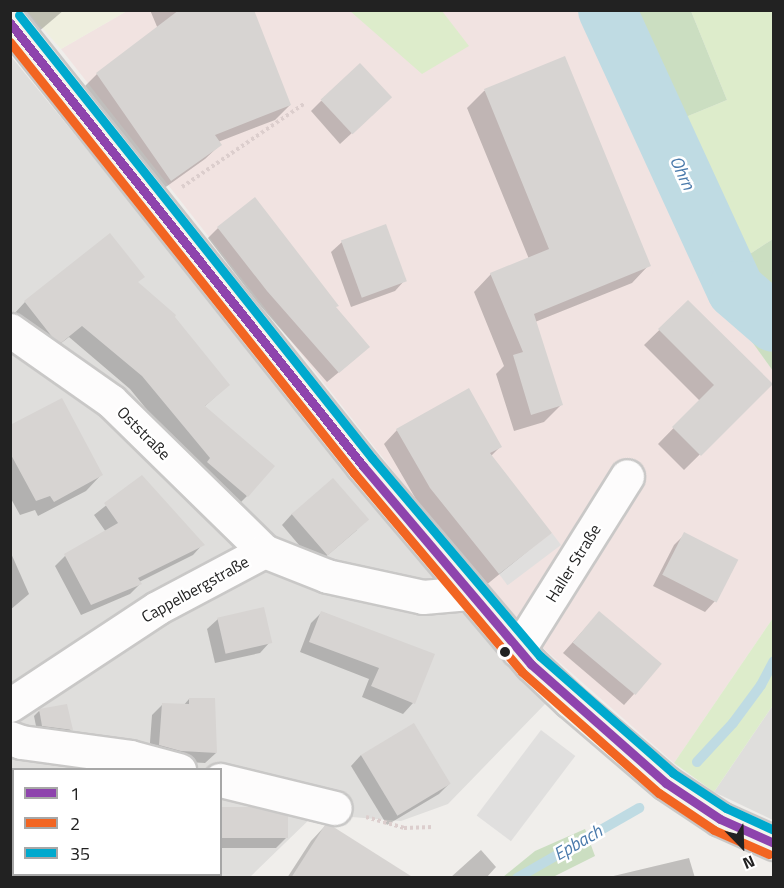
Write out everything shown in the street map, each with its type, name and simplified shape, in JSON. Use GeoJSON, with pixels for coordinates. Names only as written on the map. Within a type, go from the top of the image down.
{"type":"FeatureCollection","features":[{"type":"Feature","properties":{"kind":"main road"},"geometry":{"type":"LineString","coordinates":[[10,22],[357,458],[518,650],[570,701],[666,783],[720,819],[774,843]]}},
{"type":"Feature","properties":{"kind":"street","name":"Oststraße"},"geometry":{"type":"LineString","coordinates":[[10,330],[111,401],[264,551]]}},
{"type":"Feature","properties":{"kind":"street","name":"Haller Straße"},"geometry":{"type":"LineString","coordinates":[[518,650],[627,476]]}},
{"type":"Feature","properties":{"kind":"street","name":"Cappelbergstraße"},"geometry":{"type":"LineString","coordinates":[[10,705],[157,608],[264,551],[327,576],[423,597],[469,593]]}},
{"type":"Feature","properties":{"kind":"street"},"geometry":{"type":"LineString","coordinates":[[10,738],[21,742],[130,758],[171,768]]}},
{"type":"Feature","properties":{"kind":"street"},"geometry":{"type":"LineString","coordinates":[[222,780],[335,808]]}},
{"type":"Feature","properties":{"kind":"path"},"geometry":{"type":"LineString","coordinates":[[156,205],[305,103]]}},
{"type":"Feature","properties":{"kind":"path"},"geometry":{"type":"LineString","coordinates":[[335,808],[404,828],[433,827]]}},
{"type":"Feature","properties":{"kind":"shaded area"},"geometry":{"type":"Polygon","coordinates":[[[127,11],[580,11],[642,135],[708,281],[773,371],[773,618],[674,763],[509,618],[61,49],[127,11]]]}},
{"type":"Feature","properties":{"kind":"shaded area"},"geometry":{"type":"Polygon","coordinates":[[[10,55],[413,550],[547,702],[448,804],[401,821],[315,814],[250,877],[11,877],[10,55]]]}},
{"type":"Feature","properties":{"kind":"shaded area"},"geometry":{"type":"Polygon","coordinates":[[[552,533],[561,545],[508,585],[498,573],[552,533]]]}},
{"type":"Feature","properties":{"kind":"shaded area"},"geometry":{"type":"Polygon","coordinates":[[[773,705],[773,820],[714,792],[773,705]]]}},
{"type":"Feature","properties":{"kind":"shaded area"},"geometry":{"type":"Polygon","coordinates":[[[541,730],[575,756],[511,841],[477,815],[541,730]]]}},
{"type":"Feature","properties":{"kind":"green space"},"geometry":{"type":"Polygon","coordinates":[[[27,11],[127,11],[61,49],[27,11]]]}},
{"type":"Feature","properties":{"kind":"green space"},"geometry":{"type":"Polygon","coordinates":[[[350,11],[442,11],[469,46],[422,74],[350,11]]]}},
{"type":"Feature","properties":{"kind":"green space"},"geometry":{"type":"Polygon","coordinates":[[[580,11],[691,11],[727,100],[642,135],[580,11]]]}},
{"type":"Feature","properties":{"kind":"green space"},"geometry":{"type":"Polygon","coordinates":[[[691,11],[773,11],[773,239],[708,281],[642,135],[727,100],[691,11]]]}},
{"type":"Feature","properties":{"kind":"green space"},"geometry":{"type":"Polygon","coordinates":[[[773,239],[773,371],[708,281],[773,239]]]}},
{"type":"Feature","properties":{"kind":"green space"},"geometry":{"type":"Polygon","coordinates":[[[773,618],[773,705],[714,792],[674,763],[773,618]]]}},
{"type":"Feature","properties":{"kind":"green space"},"geometry":{"type":"Polygon","coordinates":[[[585,829],[595,856],[553,877],[503,877],[535,851],[585,829]]]}},
{"type":"Feature","properties":{"kind":"building"},"geometry":{"type":"Polygon","coordinates":[[[179,10],[254,10],[291,105],[215,135],[222,145],[171,181],[96,73],[179,10]]]}},
{"type":"Feature","properties":{"kind":"building"},"geometry":{"type":"Polygon","coordinates":[[[565,56],[651,266],[534,314],[563,405],[531,415],[513,355],[523,352],[490,273],[549,249],[484,89],[565,56]]]}},
{"type":"Feature","properties":{"kind":"building"},"geometry":{"type":"Polygon","coordinates":[[[360,63],[392,97],[353,134],[321,100],[360,63]]]}},
{"type":"Feature","properties":{"kind":"building"},"geometry":{"type":"Polygon","coordinates":[[[255,197],[339,306],[336,307],[370,347],[339,373],[267,291],[217,227],[255,197]]]}},
{"type":"Feature","properties":{"kind":"building"},"geometry":{"type":"Polygon","coordinates":[[[386,224],[407,281],[362,298],[341,240],[386,224]]]}},
{"type":"Feature","properties":{"kind":"building"},"geometry":{"type":"Polygon","coordinates":[[[110,233],[145,277],[138,282],[176,315],[175,317],[230,385],[205,406],[275,466],[248,497],[207,462],[210,458],[142,376],[82,326],[61,343],[53,338],[24,301],[110,233]]]}},
{"type":"Feature","properties":{"kind":"building"},"geometry":{"type":"Polygon","coordinates":[[[688,300],[773,384],[701,456],[672,427],[714,385],[658,329],[688,300]]]}},
{"type":"Feature","properties":{"kind":"building"},"geometry":{"type":"Polygon","coordinates":[[[469,388],[502,447],[490,453],[552,533],[499,574],[430,488],[396,429],[469,388]]]}},
{"type":"Feature","properties":{"kind":"building"},"geometry":{"type":"Polygon","coordinates":[[[62,398],[103,475],[54,502],[50,496],[36,501],[10,453],[10,425],[62,398]]]}},
{"type":"Feature","properties":{"kind":"building"},"geometry":{"type":"Polygon","coordinates":[[[142,475],[205,545],[138,578],[142,584],[91,605],[64,554],[118,523],[104,503],[142,475]]]}},
{"type":"Feature","properties":{"kind":"building"},"geometry":{"type":"Polygon","coordinates":[[[333,478],[369,520],[328,556],[291,514],[333,478]]]}},
{"type":"Feature","properties":{"kind":"building"},"geometry":{"type":"Polygon","coordinates":[[[684,532],[738,560],[717,602],[662,575],[684,532]]]}},
{"type":"Feature","properties":{"kind":"building"},"geometry":{"type":"Polygon","coordinates":[[[264,607],[272,643],[226,654],[217,618],[264,607]]]}},
{"type":"Feature","properties":{"kind":"building"},"geometry":{"type":"Polygon","coordinates":[[[321,611],[435,654],[415,704],[371,686],[379,668],[309,642],[321,611]]]}},
{"type":"Feature","properties":{"kind":"building"},"geometry":{"type":"Polygon","coordinates":[[[599,611],[662,664],[635,695],[573,642],[599,611]]]}},
{"type":"Feature","properties":{"kind":"building"},"geometry":{"type":"Polygon","coordinates":[[[189,698],[215,698],[217,753],[181,751],[159,745],[162,703],[189,704],[189,698]]]}},
{"type":"Feature","properties":{"kind":"building"},"geometry":{"type":"Polygon","coordinates":[[[67,704],[73,730],[42,726],[39,709],[67,704]]]}},
{"type":"Feature","properties":{"kind":"building"},"geometry":{"type":"Polygon","coordinates":[[[414,723],[451,784],[397,816],[361,755],[414,723]]]}},
{"type":"Feature","properties":{"kind":"building"},"geometry":{"type":"Polygon","coordinates":[[[222,807],[251,807],[288,816],[288,838],[222,838],[222,807]]]}},
{"type":"Feature","properties":{"kind":"building"},"geometry":{"type":"Polygon","coordinates":[[[325,825],[332,826],[414,878],[291,878],[325,825]]]}},
{"type":"Feature","properties":{"kind":"waterway","name":"Ohrn"},"geometry":{"type":"LineString","coordinates":[[607,10],[736,290],[774,323]]}},
{"type":"Feature","properties":{"kind":"waterway","name":"Epbach"},"geometry":{"type":"LineString","coordinates":[[697,762],[733,723],[761,685],[774,661]]}},
{"type":"Feature","properties":{"kind":"waterway","name":"Epbach"},"geometry":{"type":"LineString","coordinates":[[517,878],[639,808]]}},
{"type":"Feature","properties":{"kind":"transit line","name":"35"},"geometry":{"type":"LineString","coordinates":[[19,15],[372,458],[540,656],[673,773],[726,808],[774,830]]}},
{"type":"Feature","properties":{"kind":"transit line","name":"1"},"geometry":{"type":"LineString","coordinates":[[10,23],[363,466],[531,664],[666,783],[720,819],[774,843]]}},
{"type":"Feature","properties":{"kind":"transit line","name":"2"},"geometry":{"type":"LineString","coordinates":[[10,42],[354,473],[522,672],[659,793],[714,830],[769,854]]}}]}
